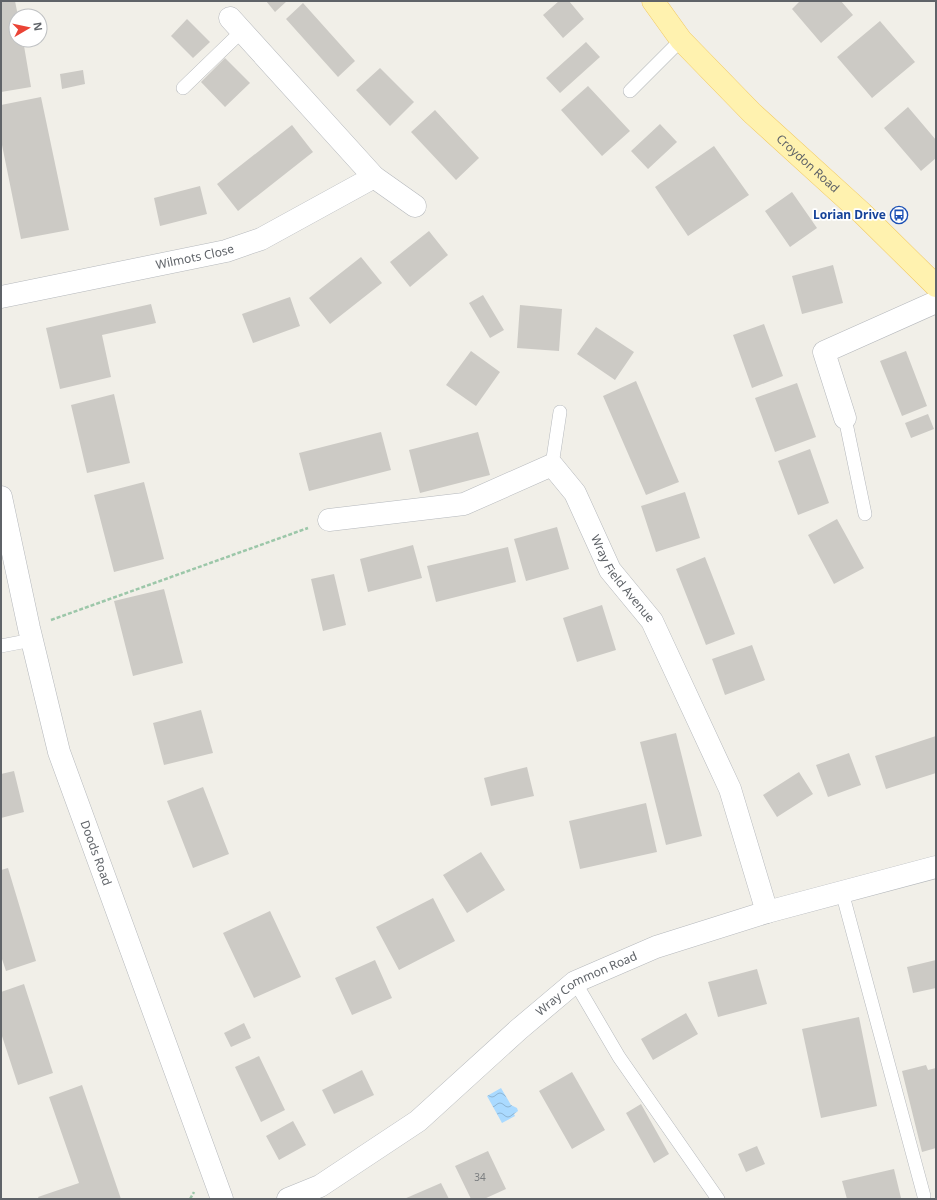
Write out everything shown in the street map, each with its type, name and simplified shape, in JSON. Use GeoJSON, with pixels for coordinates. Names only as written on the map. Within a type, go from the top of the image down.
{"type":"FeatureCollection","features":[{"type":"Feature","properties":{"kind":"main road","name":"Croydon Road"},"geometry":{"type":"LineString","coordinates":[[654,1],[681,40],[752,113],[862,213],[936,286]]}},
{"type":"Feature","properties":{"kind":"street"},"geometry":{"type":"LineString","coordinates":[[236,24],[374,177],[415,206]]}},
{"type":"Feature","properties":{"kind":"street","name":"Wilmots Close"},"geometry":{"type":"LineString","coordinates":[[1,297],[226,251],[261,239],[374,177]]}},
{"type":"Feature","properties":{"kind":"street"},"geometry":{"type":"LineString","coordinates":[[845,418],[824,352],[936,302]]}},
{"type":"Feature","properties":{"kind":"street"},"geometry":{"type":"LineString","coordinates":[[329,520],[464,504],[552,465]]}},
{"type":"Feature","properties":{"kind":"street","name":"Wray Field Avenue"},"geometry":{"type":"LineString","coordinates":[[552,465],[574,492],[610,570],[652,621],[730,789],[767,912]]}},
{"type":"Feature","properties":{"kind":"street","name":"Doods Road"},"geometry":{"type":"LineString","coordinates":[[1,497],[30,634],[59,752],[222,1199]]}},
{"type":"Feature","properties":{"kind":"street","name":"Wray Common Road"},"geometry":{"type":"LineString","coordinates":[[288,1199],[320,1186],[418,1121],[518,1030],[574,982],[656,946],[767,912],[936,867]]}},
{"type":"Feature","properties":{"kind":"lane"},"geometry":{"type":"LineString","coordinates":[[183,88],[236,24]]}},
{"type":"Feature","properties":{"kind":"lane"},"geometry":{"type":"LineString","coordinates":[[630,91],[681,40]]}},
{"type":"Feature","properties":{"kind":"lane"},"geometry":{"type":"LineString","coordinates":[[552,465],[560,412]]}},
{"type":"Feature","properties":{"kind":"lane"},"geometry":{"type":"LineString","coordinates":[[845,418],[865,514]]}},
{"type":"Feature","properties":{"kind":"lane"},"geometry":{"type":"LineString","coordinates":[[1,646],[30,634]]}},
{"type":"Feature","properties":{"kind":"lane"},"geometry":{"type":"LineString","coordinates":[[842,892],[924,1196]]}},
{"type":"Feature","properties":{"kind":"lane"},"geometry":{"type":"LineString","coordinates":[[574,982],[619,1056],[718,1199]]}},
{"type":"Feature","properties":{"kind":"path"},"geometry":{"type":"LineString","coordinates":[[30,634],[329,520]]}},
{"type":"Feature","properties":{"kind":"water"},"geometry":{"type":"Polygon","coordinates":[[[501,1088],[511,1105],[517,1108],[518,1111],[514,1114],[515,1116],[502,1123],[487,1096],[501,1088]]]}},
{"type":"Feature","properties":{"kind":"building"},"geometry":{"type":"Polygon","coordinates":[[[1,1],[15,1],[16,8],[8,8],[8,48],[24,48],[31,87],[1,92],[1,1]]]}},
{"type":"Feature","properties":{"kind":"building"},"geometry":{"type":"Polygon","coordinates":[[[266,1],[287,1],[275,12],[266,1]]]}},
{"type":"Feature","properties":{"kind":"building"},"geometry":{"type":"Polygon","coordinates":[[[559,1],[569,1],[584,19],[563,38],[543,15],[559,1]]]}},
{"type":"Feature","properties":{"kind":"building"},"geometry":{"type":"Polygon","coordinates":[[[800,1],[841,1],[853,15],[821,43],[792,9],[800,1]]]}},
{"type":"Feature","properties":{"kind":"building"},"geometry":{"type":"Polygon","coordinates":[[[303,3],[355,61],[338,77],[286,19],[303,3]]]}},
{"type":"Feature","properties":{"kind":"building"},"geometry":{"type":"Polygon","coordinates":[[[187,19],[210,42],[193,58],[171,36],[187,19]]]}},
{"type":"Feature","properties":{"kind":"building"},"geometry":{"type":"Polygon","coordinates":[[[880,21],[915,62],[872,98],[837,57],[880,21]]]}},
{"type":"Feature","properties":{"kind":"building"},"geometry":{"type":"Polygon","coordinates":[[[586,42],[600,57],[560,93],[546,78],[586,42]]]}},
{"type":"Feature","properties":{"kind":"building"},"geometry":{"type":"Polygon","coordinates":[[[225,58],[250,83],[225,107],[201,82],[225,58]]]}},
{"type":"Feature","properties":{"kind":"building"},"geometry":{"type":"Polygon","coordinates":[[[380,68],[414,102],[390,126],[356,90],[380,68]]]}},
{"type":"Feature","properties":{"kind":"building"},"geometry":{"type":"Polygon","coordinates":[[[83,70],[85,84],[62,89],[60,74],[83,70]]]}},
{"type":"Feature","properties":{"kind":"building"},"geometry":{"type":"Polygon","coordinates":[[[588,86],[630,131],[602,156],[561,110],[588,86]]]}},
{"type":"Feature","properties":{"kind":"building"},"geometry":{"type":"Polygon","coordinates":[[[41,97],[69,230],[21,239],[1,140],[1,105],[41,97]]]}},
{"type":"Feature","properties":{"kind":"building"},"geometry":{"type":"Polygon","coordinates":[[[908,107],[936,140],[936,158],[921,171],[884,128],[908,107]]]}},
{"type":"Feature","properties":{"kind":"building"},"geometry":{"type":"Polygon","coordinates":[[[435,110],[479,158],[456,180],[411,132],[435,110]]]}},
{"type":"Feature","properties":{"kind":"building"},"geometry":{"type":"Polygon","coordinates":[[[660,124],[677,142],[648,169],[631,151],[660,124]]]}},
{"type":"Feature","properties":{"kind":"building"},"geometry":{"type":"Polygon","coordinates":[[[292,125],[313,152],[238,211],[217,184],[292,125]]]}},
{"type":"Feature","properties":{"kind":"building"},"geometry":{"type":"Polygon","coordinates":[[[714,146],[749,195],[688,236],[655,187],[714,146]]]}},
{"type":"Feature","properties":{"kind":"building"},"geometry":{"type":"Polygon","coordinates":[[[200,186],[207,214],[160,226],[154,198],[200,186]]]}},
{"type":"Feature","properties":{"kind":"building"},"geometry":{"type":"Polygon","coordinates":[[[792,192],[817,228],[790,247],[765,211],[792,192]]]}},
{"type":"Feature","properties":{"kind":"building"},"geometry":{"type":"Polygon","coordinates":[[[429,231],[448,255],[410,287],[390,262],[429,231]]]}},
{"type":"Feature","properties":{"kind":"building"},"geometry":{"type":"Polygon","coordinates":[[[361,257],[382,283],[330,324],[309,298],[361,257]]]}},
{"type":"Feature","properties":{"kind":"building"},"geometry":{"type":"Polygon","coordinates":[[[833,265],[843,303],[802,314],[792,276],[833,265]]]}},
{"type":"Feature","properties":{"kind":"building"},"geometry":{"type":"Polygon","coordinates":[[[483,295],[504,330],[490,338],[469,303],[483,295]]]}},
{"type":"Feature","properties":{"kind":"building"},"geometry":{"type":"Polygon","coordinates":[[[290,297],[300,326],[253,343],[242,314],[290,297]]]}},
{"type":"Feature","properties":{"kind":"building"},"geometry":{"type":"Polygon","coordinates":[[[151,304],[156,323],[102,335],[111,377],[60,389],[46,328],[151,304]]]}},
{"type":"Feature","properties":{"kind":"building"},"geometry":{"type":"Polygon","coordinates":[[[520,305],[562,309],[559,351],[517,348],[520,305]]]}},
{"type":"Feature","properties":{"kind":"building"},"geometry":{"type":"Polygon","coordinates":[[[764,324],[783,376],[752,388],[733,335],[764,324]]]}},
{"type":"Feature","properties":{"kind":"building"},"geometry":{"type":"Polygon","coordinates":[[[596,327],[634,352],[615,380],[577,354],[596,327]]]}},
{"type":"Feature","properties":{"kind":"building"},"geometry":{"type":"Polygon","coordinates":[[[471,351],[500,372],[476,406],[446,385],[471,351]]]}},
{"type":"Feature","properties":{"kind":"building"},"geometry":{"type":"Polygon","coordinates":[[[906,351],[927,406],[902,416],[880,361],[906,351]]]}},
{"type":"Feature","properties":{"kind":"building"},"geometry":{"type":"Polygon","coordinates":[[[636,381],[679,482],[646,495],[603,396],[636,381]]]}},
{"type":"Feature","properties":{"kind":"building"},"geometry":{"type":"Polygon","coordinates":[[[797,383],[816,437],[775,452],[755,398],[797,383]]]}},
{"type":"Feature","properties":{"kind":"building"},"geometry":{"type":"Polygon","coordinates":[[[114,394],[130,463],[87,473],[71,405],[114,394]]]}},
{"type":"Feature","properties":{"kind":"building"},"geometry":{"type":"Polygon","coordinates":[[[928,414],[934,429],[911,438],[905,423],[928,414]]]}},
{"type":"Feature","properties":{"kind":"building"},"geometry":{"type":"Polygon","coordinates":[[[381,432],[391,470],[309,491],[299,453],[381,432]]]}},
{"type":"Feature","properties":{"kind":"building"},"geometry":{"type":"Polygon","coordinates":[[[478,432],[490,475],[420,493],[409,450],[478,432]]]}},
{"type":"Feature","properties":{"kind":"building"},"geometry":{"type":"Polygon","coordinates":[[[810,449],[829,503],[798,515],[778,461],[810,449]]]}},
{"type":"Feature","properties":{"kind":"building"},"geometry":{"type":"Polygon","coordinates":[[[144,482],[164,559],[114,572],[94,495],[144,482]]]}},
{"type":"Feature","properties":{"kind":"building"},"geometry":{"type":"Polygon","coordinates":[[[685,492],[700,538],[656,552],[641,506],[685,492]]]}},
{"type":"Feature","properties":{"kind":"building"},"geometry":{"type":"Polygon","coordinates":[[[837,519],[864,568],[834,584],[808,535],[837,519]]]}},
{"type":"Feature","properties":{"kind":"building"},"geometry":{"type":"Polygon","coordinates":[[[557,527],[569,569],[526,581],[514,539],[557,527]]]}},
{"type":"Feature","properties":{"kind":"building"},"geometry":{"type":"Polygon","coordinates":[[[413,545],[422,578],[368,592],[360,559],[413,545]]]}},
{"type":"Feature","properties":{"kind":"building"},"geometry":{"type":"Polygon","coordinates":[[[508,547],[516,582],[436,602],[427,566],[508,547]]]}},
{"type":"Feature","properties":{"kind":"building"},"geometry":{"type":"Polygon","coordinates":[[[705,557],[735,634],[706,645],[676,569],[705,557]]]}},
{"type":"Feature","properties":{"kind":"building"},"geometry":{"type":"Polygon","coordinates":[[[334,574],[346,625],[323,631],[311,579],[334,574]]]}},
{"type":"Feature","properties":{"kind":"building"},"geometry":{"type":"Polygon","coordinates":[[[164,589],[183,663],[133,676],[114,601],[164,589]]]}},
{"type":"Feature","properties":{"kind":"building"},"geometry":{"type":"Polygon","coordinates":[[[602,605],[616,650],[577,662],[563,618],[602,605]]]}},
{"type":"Feature","properties":{"kind":"building"},"geometry":{"type":"Polygon","coordinates":[[[752,645],[765,680],[725,695],[712,659],[752,645]]]}},
{"type":"Feature","properties":{"kind":"building"},"geometry":{"type":"Polygon","coordinates":[[[201,710],[213,753],[164,765],[153,723],[201,710]]]}},
{"type":"Feature","properties":{"kind":"building"},"geometry":{"type":"Polygon","coordinates":[[[676,733],[702,836],[666,845],[640,742],[676,733]]]}},
{"type":"Feature","properties":{"kind":"building"},"geometry":{"type":"Polygon","coordinates":[[[936,736],[936,773],[886,789],[875,756],[936,736]]]}},
{"type":"Feature","properties":{"kind":"building"},"geometry":{"type":"Polygon","coordinates":[[[849,753],[861,785],[828,797],[816,765],[849,753]]]}},
{"type":"Feature","properties":{"kind":"building"},"geometry":{"type":"Polygon","coordinates":[[[527,767],[534,796],[491,806],[484,778],[527,767]]]}},
{"type":"Feature","properties":{"kind":"building"},"geometry":{"type":"Polygon","coordinates":[[[14,771],[24,812],[1,818],[1,774],[14,771]]]}},
{"type":"Feature","properties":{"kind":"building"},"geometry":{"type":"Polygon","coordinates":[[[799,772],[813,794],[777,817],[763,795],[799,772]]]}},
{"type":"Feature","properties":{"kind":"building"},"geometry":{"type":"Polygon","coordinates":[[[203,787],[229,854],[193,868],[167,801],[203,787]]]}},
{"type":"Feature","properties":{"kind":"building"},"geometry":{"type":"Polygon","coordinates":[[[646,803],[657,852],[580,869],[569,821],[646,803]]]}},
{"type":"Feature","properties":{"kind":"building"},"geometry":{"type":"Polygon","coordinates":[[[481,852],[505,890],[467,913],[443,875],[481,852]]]}},
{"type":"Feature","properties":{"kind":"building"},"geometry":{"type":"Polygon","coordinates":[[[8,868],[36,961],[6,971],[1,956],[1,870],[8,868]]]}},
{"type":"Feature","properties":{"kind":"building"},"geometry":{"type":"Polygon","coordinates":[[[433,898],[455,941],[399,970],[376,927],[433,898]]]}},
{"type":"Feature","properties":{"kind":"building"},"geometry":{"type":"Polygon","coordinates":[[[270,911],[301,977],[254,998],[223,933],[270,911]]]}},
{"type":"Feature","properties":{"kind":"building"},"geometry":{"type":"Polygon","coordinates":[[[375,960],[392,998],[352,1015],[335,978],[375,960]]]}},
{"type":"Feature","properties":{"kind":"building"},"geometry":{"type":"Polygon","coordinates":[[[936,960],[936,988],[913,993],[907,967],[936,960]]]}},
{"type":"Feature","properties":{"kind":"building"},"geometry":{"type":"Polygon","coordinates":[[[757,969],[767,1004],[718,1017],[708,982],[757,969]]]}},
{"type":"Feature","properties":{"kind":"building"},"geometry":{"type":"Polygon","coordinates":[[[24,984],[53,1073],[18,1085],[1,1033],[1,992],[24,984]]]}},
{"type":"Feature","properties":{"kind":"building"},"geometry":{"type":"Polygon","coordinates":[[[686,1013],[698,1034],[653,1060],[641,1039],[686,1013]]]}},
{"type":"Feature","properties":{"kind":"building"},"geometry":{"type":"Polygon","coordinates":[[[859,1017],[877,1106],[821,1118],[802,1029],[859,1017]]]}},
{"type":"Feature","properties":{"kind":"building"},"geometry":{"type":"Polygon","coordinates":[[[244,1023],[251,1038],[231,1047],[224,1033],[244,1023]]]}},
{"type":"Feature","properties":{"kind":"building"},"geometry":{"type":"Polygon","coordinates":[[[259,1056],[285,1110],[261,1122],[235,1067],[259,1056]]]}},
{"type":"Feature","properties":{"kind":"building"},"geometry":{"type":"Polygon","coordinates":[[[926,1065],[928,1070],[936,1068],[936,1148],[922,1152],[902,1071],[926,1065]]]}},
{"type":"Feature","properties":{"kind":"building"},"geometry":{"type":"Polygon","coordinates":[[[362,1070],[374,1095],[334,1114],[322,1090],[362,1070]]]}},
{"type":"Feature","properties":{"kind":"building"},"geometry":{"type":"Polygon","coordinates":[[[572,1072],[605,1130],[572,1149],[539,1091],[572,1072]]]}},
{"type":"Feature","properties":{"kind":"building"},"geometry":{"type":"Polygon","coordinates":[[[82,1085],[121,1199],[39,1199],[38,1197],[79,1183],[49,1097],[82,1085]]]}},
{"type":"Feature","properties":{"kind":"building"},"geometry":{"type":"Polygon","coordinates":[[[641,1104],[669,1154],[654,1163],[626,1113],[641,1104]]]}},
{"type":"Feature","properties":{"kind":"building"},"geometry":{"type":"Polygon","coordinates":[[[293,1121],[306,1145],[279,1160],[266,1136],[293,1121]]]}},
{"type":"Feature","properties":{"kind":"building"},"geometry":{"type":"Polygon","coordinates":[[[757,1146],[765,1164],[746,1172],[738,1154],[757,1146]]]}},
{"type":"Feature","properties":{"kind":"building"},"geometry":{"type":"Polygon","coordinates":[[[488,1151],[506,1189],[484,1199],[471,1199],[455,1166],[488,1151]]]}},
{"type":"Feature","properties":{"kind":"building"},"geometry":{"type":"Polygon","coordinates":[[[894,1169],[901,1198],[847,1199],[842,1181],[894,1169]]]}},
{"type":"Feature","properties":{"kind":"building"},"geometry":{"type":"Polygon","coordinates":[[[441,1183],[449,1199],[404,1199],[441,1183]]]}},
{"type":"Feature","properties":{"kind":"place","name":"Lorian Drive"},"geometry":{"type":"Point","coordinates":[899,215]}}]}
